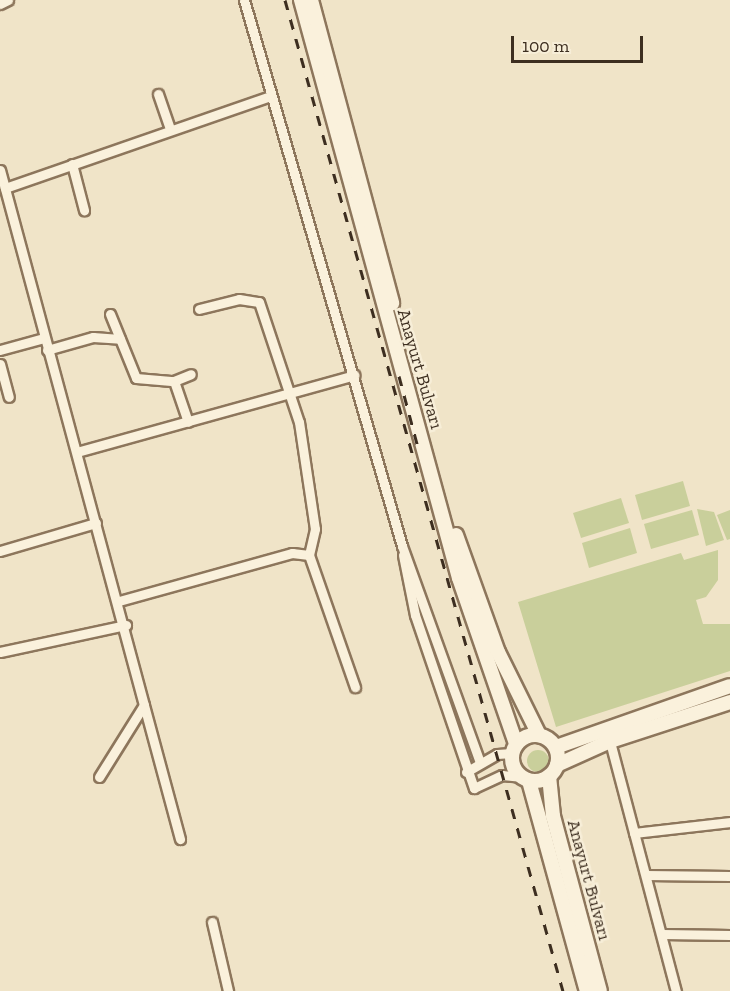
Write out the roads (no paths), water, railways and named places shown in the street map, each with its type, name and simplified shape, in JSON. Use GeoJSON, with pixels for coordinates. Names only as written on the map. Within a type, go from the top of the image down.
{"type":"FeatureCollection","features":[{"type":"Feature","properties":{"kind":"main road","name":"Anayurt Bulvarı"},"geometry":{"type":"LineString","coordinates":[[301,0],[459,578],[525,779],[587,991]]}},
{"type":"Feature","properties":{"kind":"main road","name":"Anayurt Bulvarı"},"geometry":{"type":"LineString","coordinates":[[310,0],[452,524],[498,652],[539,735]]}},
{"type":"Feature","properties":{"kind":"main road"},"geometry":{"type":"LineString","coordinates":[[514,749],[539,735],[556,747],[606,726],[730,686]]}},
{"type":"Feature","properties":{"kind":"main road"},"geometry":{"type":"LineString","coordinates":[[525,779],[553,770],[610,741],[730,702]]}},
{"type":"Feature","properties":{"kind":"main road","name":"Anayurt Bulvarı"},"geometry":{"type":"LineString","coordinates":[[556,747],[553,770],[553,816],[600,991]]}},
{"type":"Feature","properties":{"kind":"street"},"geometry":{"type":"LineString","coordinates":[[0,4],[8,0]]}},
{"type":"Feature","properties":{"kind":"street"},"geometry":{"type":"LineString","coordinates":[[243,0],[402,546],[480,763]]}},
{"type":"Feature","properties":{"kind":"street"},"geometry":{"type":"LineString","coordinates":[[158,94],[170,129]]}},
{"type":"Feature","properties":{"kind":"street"},"geometry":{"type":"LineString","coordinates":[[5,188],[170,129],[271,96]]}},
{"type":"Feature","properties":{"kind":"street"},"geometry":{"type":"LineString","coordinates":[[72,164],[84,210]]}},
{"type":"Feature","properties":{"kind":"street"},"geometry":{"type":"LineString","coordinates":[[0,170],[47,350],[126,625],[144,705],[180,839]]}},
{"type":"Feature","properties":{"kind":"street"},"geometry":{"type":"LineString","coordinates":[[199,309],[239,299],[259,302],[293,392],[315,529],[309,555],[355,687]]}},
{"type":"Feature","properties":{"kind":"street"},"geometry":{"type":"LineString","coordinates":[[110,314],[136,378],[174,381],[190,374]]}},
{"type":"Feature","properties":{"kind":"street"},"geometry":{"type":"LineString","coordinates":[[47,350],[93,337],[120,339]]}},
{"type":"Feature","properties":{"kind":"street"},"geometry":{"type":"LineString","coordinates":[[0,350],[44,338]]}},
{"type":"Feature","properties":{"kind":"street"},"geometry":{"type":"LineString","coordinates":[[0,364],[9,397]]}},
{"type":"Feature","properties":{"kind":"street"},"geometry":{"type":"LineString","coordinates":[[77,452],[354,375]]}},
{"type":"Feature","properties":{"kind":"street"},"geometry":{"type":"LineString","coordinates":[[174,381],[188,422]]}},
{"type":"Feature","properties":{"kind":"street"},"geometry":{"type":"LineString","coordinates":[[0,551],[96,523]]}},
{"type":"Feature","properties":{"kind":"street"},"geometry":{"type":"LineString","coordinates":[[402,546],[415,615],[466,772],[474,788],[502,775],[525,779]]}},
{"type":"Feature","properties":{"kind":"street"},"geometry":{"type":"LineString","coordinates":[[119,602],[292,553],[309,555]]}},
{"type":"Feature","properties":{"kind":"street"},"geometry":{"type":"LineString","coordinates":[[0,652],[126,625]]}},
{"type":"Feature","properties":{"kind":"street"},"geometry":{"type":"LineString","coordinates":[[99,777],[144,705]]}},
{"type":"Feature","properties":{"kind":"street"},"geometry":{"type":"LineString","coordinates":[[606,726],[676,991]]}},
{"type":"Feature","properties":{"kind":"street"},"geometry":{"type":"LineString","coordinates":[[466,772],[480,763],[514,749]]}},
{"type":"Feature","properties":{"kind":"street"},"geometry":{"type":"LineString","coordinates":[[634,833],[730,822]]}},
{"type":"Feature","properties":{"kind":"street"},"geometry":{"type":"LineString","coordinates":[[646,875],[730,876]]}},
{"type":"Feature","properties":{"kind":"street"},"geometry":{"type":"LineString","coordinates":[[212,922],[228,991]]}},
{"type":"Feature","properties":{"kind":"street"},"geometry":{"type":"LineString","coordinates":[[662,934],[730,935]]}},
{"type":"Feature","properties":{"kind":"railway"},"geometry":{"type":"LineString","coordinates":[[285,0],[563,991]]}},
{"type":"Feature","properties":{"kind":"railway"},"geometry":{"type":"LineString","coordinates":[[399,376],[419,451]]}}]}
